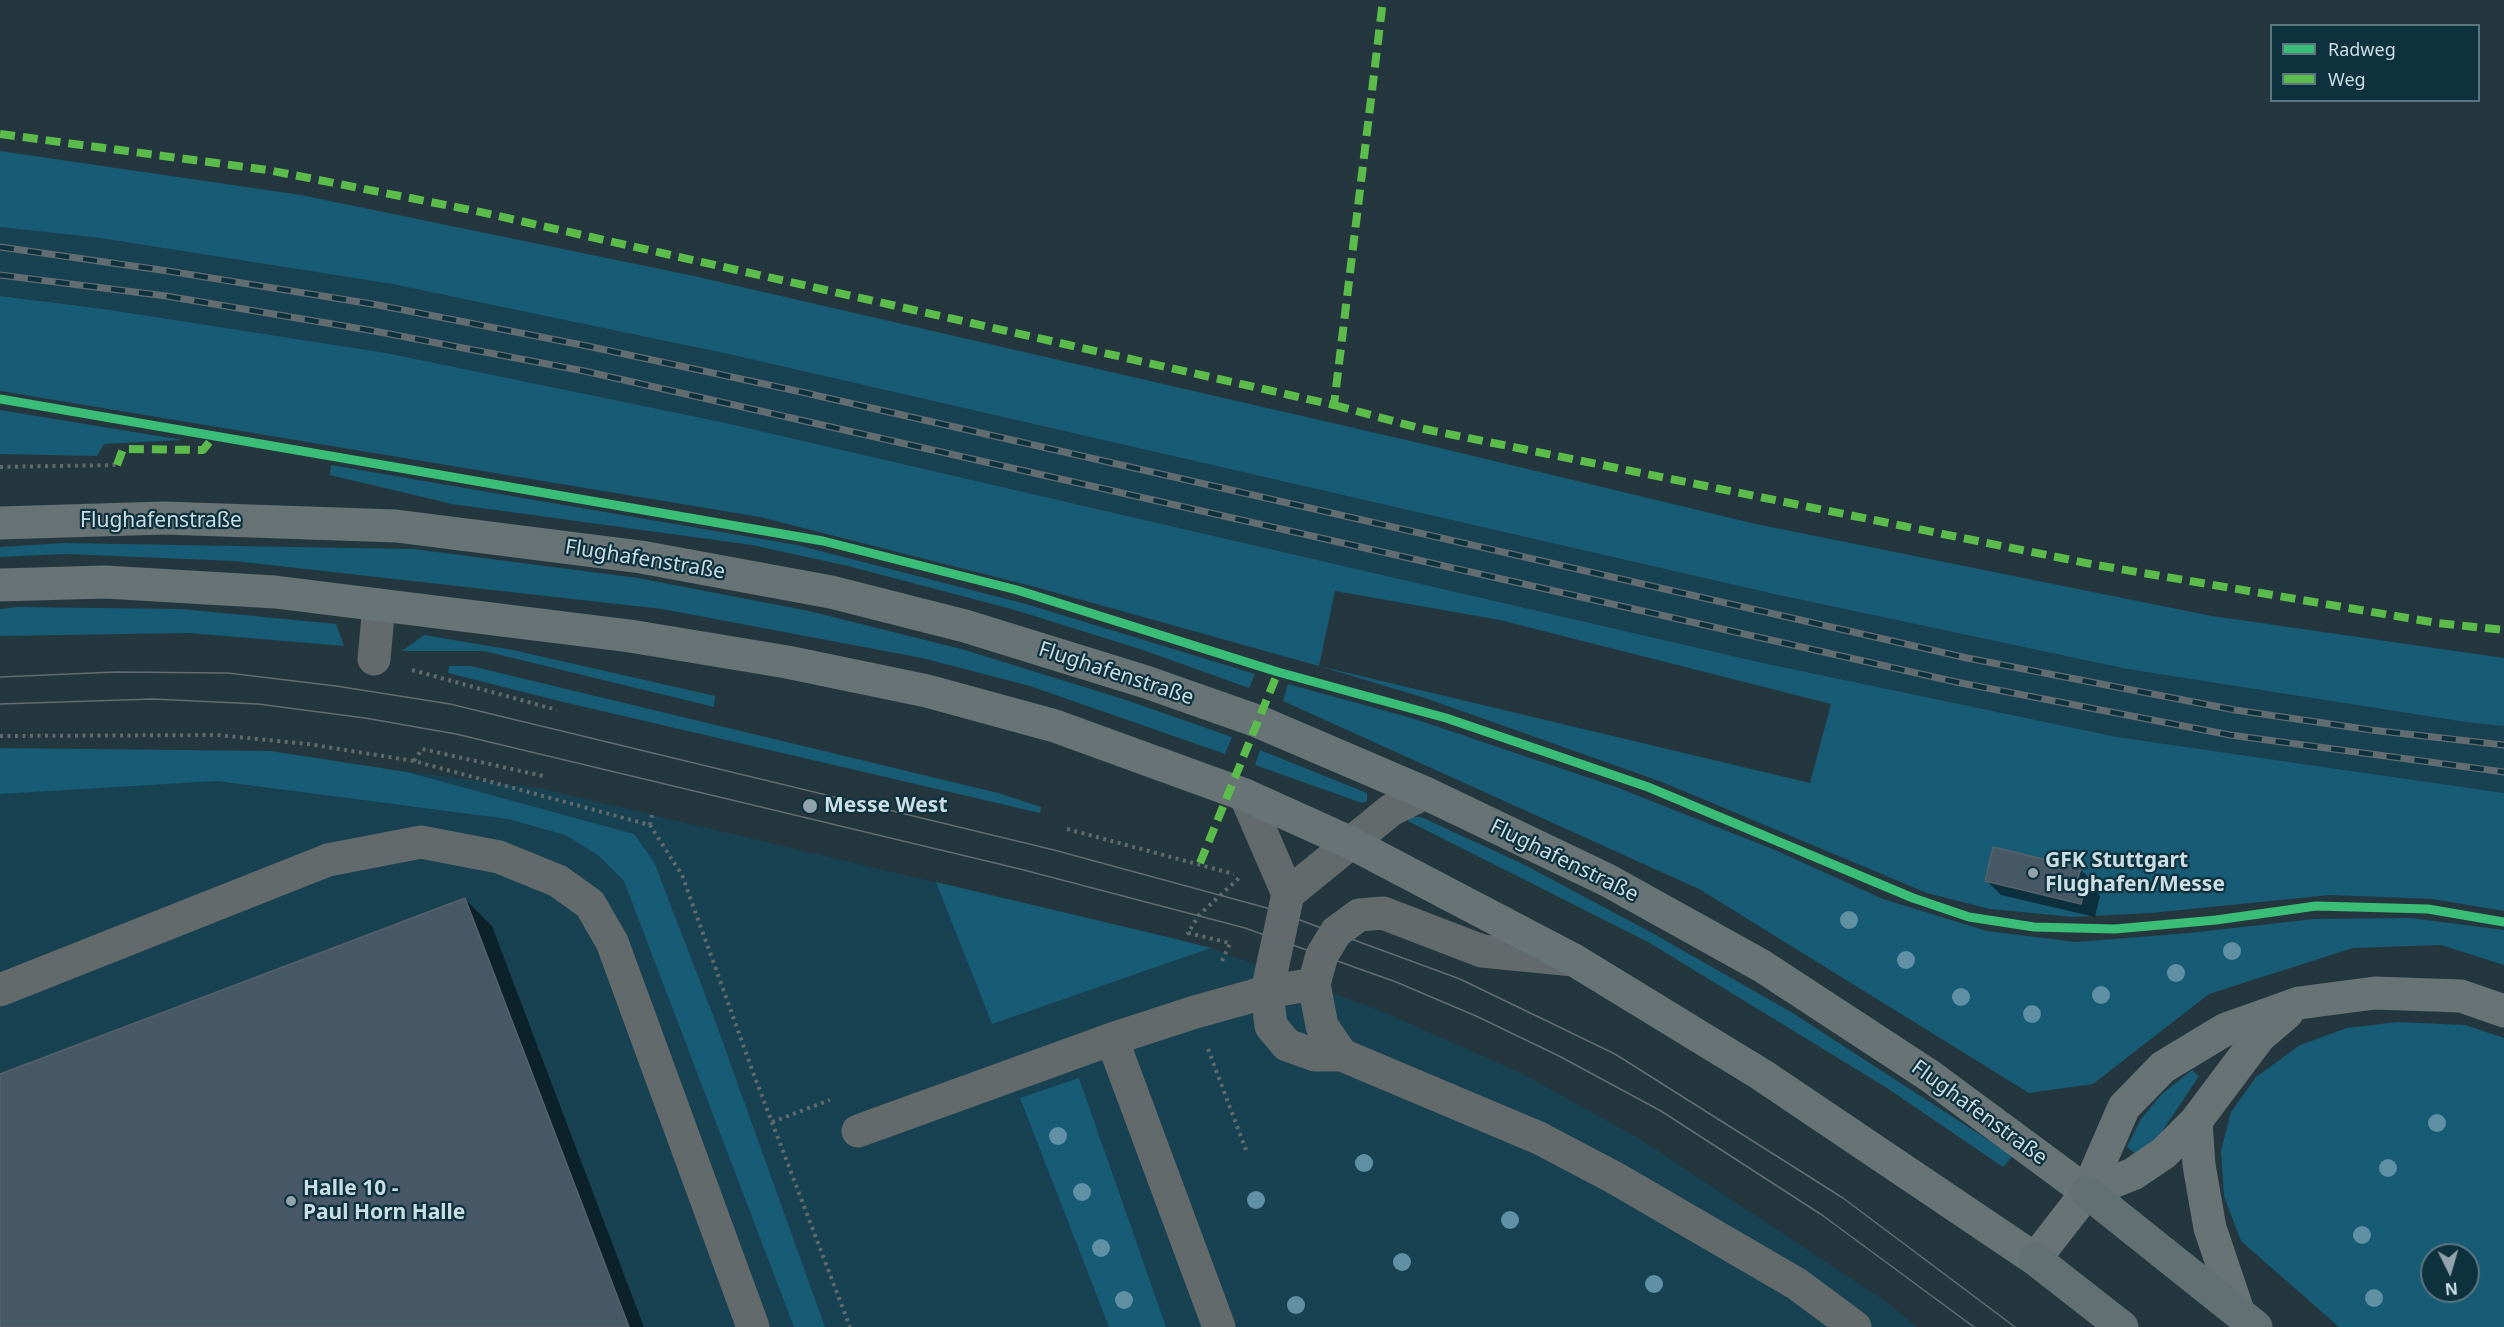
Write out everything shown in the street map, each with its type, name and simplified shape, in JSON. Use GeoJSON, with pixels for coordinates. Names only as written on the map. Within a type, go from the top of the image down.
{"type":"FeatureCollection","features":[{"type":"Feature","properties":{"kind":"highway"},"geometry":{"type":"LineString","coordinates":[[2087,1192],[2247,1319]]}},
{"type":"Feature","properties":{"kind":"highway"},"geometry":{"type":"LineString","coordinates":[[2036,1259],[2122,1327]]}},
{"type":"Feature","properties":{"kind":"main road","name":"Flughafenstraße"},"geometry":{"type":"LineString","coordinates":[[9,517],[164,518],[396,526],[641,556],[831,592],[965,626],[1146,682],[1257,721],[1425,794],[1607,880],[1762,966],[1930,1076],[2087,1192]]}},
{"type":"Feature","properties":{"kind":"main road"},"geometry":{"type":"LineString","coordinates":[[0,585],[105,582],[275,592],[630,636],[787,662],[927,691],[1055,726],[1245,795],[1348,842],[1574,960],[1762,1075],[2036,1259],[2087,1192],[2124,1107],[2163,1067],[2226,1029],[2299,1003],[2375,993],[2461,996],[2504,1011]]}},
{"type":"Feature","properties":{"kind":"main road"},"geometry":{"type":"LineString","coordinates":[[2087,1192],[2133,1174],[2164,1153],[2196,1121],[2259,1037],[2299,1003]]}},
{"type":"Feature","properties":{"kind":"main road"},"geometry":{"type":"LineString","coordinates":[[2196,1121],[2199,1165],[2210,1228],[2247,1319]]}},
{"type":"Feature","properties":{"kind":"lane"},"geometry":{"type":"LineString","coordinates":[[374,659],[379,605]]}},
{"type":"Feature","properties":{"kind":"lane"},"geometry":{"type":"LineString","coordinates":[[1288,894],[1348,842],[1391,810],[1425,794]]}},
{"type":"Feature","properties":{"kind":"lane"},"geometry":{"type":"LineString","coordinates":[[1245,795],[1288,894],[1267,992],[1271,1026],[1287,1045],[1315,1055],[1342,1055],[1539,1138],[1615,1178],[1797,1284],[1855,1327]]}},
{"type":"Feature","properties":{"kind":"lane"},"geometry":{"type":"LineString","coordinates":[[0,990],[328,860],[422,842],[499,857],[558,880],[591,904],[612,942],[753,1327]]}},
{"type":"Feature","properties":{"kind":"lane"},"geometry":{"type":"LineString","coordinates":[[1342,1055],[1322,1026],[1314,984],[1322,954],[1336,932],[1359,915],[1383,913],[1482,951],[1574,960]]}},
{"type":"Feature","properties":{"kind":"lane"},"geometry":{"type":"LineString","coordinates":[[858,1131],[1112,1039],[1195,1012],[1267,992],[1314,984]]}},
{"type":"Feature","properties":{"kind":"lane"},"geometry":{"type":"LineString","coordinates":[[1112,1039],[1219,1327]]}},
{"type":"Feature","properties":{"kind":"path"},"geometry":{"type":"LineString","coordinates":[[0,467],[117,465]]}},
{"type":"Feature","properties":{"kind":"path"},"geometry":{"type":"LineString","coordinates":[[374,659],[557,710]]}},
{"type":"Feature","properties":{"kind":"path"},"geometry":{"type":"LineString","coordinates":[[0,736],[218,735],[308,744],[414,761],[650,825],[682,875],[754,1075],[850,1327]]}},
{"type":"Feature","properties":{"kind":"path"},"geometry":{"type":"LineString","coordinates":[[414,761],[422,749],[543,776]]}},
{"type":"Feature","properties":{"kind":"path"},"geometry":{"type":"LineString","coordinates":[[650,825],[652,815]]}},
{"type":"Feature","properties":{"kind":"path"},"geometry":{"type":"LineString","coordinates":[[1067,828],[1200,862],[1241,876],[1199,915],[1188,933],[1230,943],[1224,960],[1213,963]]}},
{"type":"Feature","properties":{"kind":"path"},"geometry":{"type":"LineString","coordinates":[[1195,1012],[1246,1150]]}},
{"type":"Feature","properties":{"kind":"shaded area"},"geometry":{"type":"Polygon","coordinates":[[[0,151],[301,195],[694,276],[1415,442],[1756,524],[2212,616],[2504,658],[2504,726],[2465,722],[2127,669],[1774,594],[733,355],[392,284],[100,238],[0,227],[0,151]]]}},
{"type":"Feature","properties":{"kind":"shaded area"},"geometry":{"type":"Polygon","coordinates":[[[0,227],[100,238],[392,284],[733,355],[1774,594],[2127,669],[2465,722],[2504,726],[2504,793],[2117,737],[1763,663],[1076,504],[104,309],[0,296],[0,227]]]}},
{"type":"Feature","properties":{"kind":"shaded area"},"geometry":{"type":"Polygon","coordinates":[[[0,296],[104,309],[386,353],[721,422],[1763,663],[2117,737],[2504,793],[2504,911],[2432,899],[2330,895],[2151,913],[2073,917],[1990,909],[1927,893],[1662,782],[1425,698],[1039,588],[760,517],[0,391],[0,296]],[[1335,591],[1319,666],[1810,783],[1831,704],[1500,620],[1335,591]]]}},
{"type":"Feature","properties":{"kind":"shaded area"},"geometry":{"type":"Polygon","coordinates":[[[0,410],[183,440],[104,444],[97,456],[0,454],[0,410]]]}},
{"type":"Feature","properties":{"kind":"shaded area"},"geometry":{"type":"Polygon","coordinates":[[[331,465],[797,545],[1026,604],[1255,674],[1249,688],[1143,650],[1015,610],[848,566],[752,545],[452,504],[330,475],[331,465]]]}},
{"type":"Feature","properties":{"kind":"shaded area"},"geometry":{"type":"Polygon","coordinates":[[[63,543],[414,549],[638,578],[809,611],[965,650],[1126,700],[1232,737],[1225,754],[1030,686],[922,658],[662,609],[234,561],[66,554],[0,557],[0,547],[63,543]]]}},
{"type":"Feature","properties":{"kind":"shaded area"},"geometry":{"type":"Polygon","coordinates":[[[17,607],[182,609],[336,624],[344,646],[189,633],[0,636],[0,609],[17,607]]]}},
{"type":"Feature","properties":{"kind":"shaded area"},"geometry":{"type":"Polygon","coordinates":[[[424,635],[513,650],[715,696],[714,707],[484,651],[402,651],[424,635]]]}},
{"type":"Feature","properties":{"kind":"shaded area"},"geometry":{"type":"Polygon","coordinates":[[[449,666],[471,666],[998,793],[1041,807],[1040,813],[559,701],[448,673],[449,666]]]}},
{"type":"Feature","properties":{"kind":"shaded area"},"geometry":{"type":"Polygon","coordinates":[[[1288,684],[1415,719],[1616,787],[1775,850],[1883,899],[1987,931],[2076,942],[2189,933],[2314,919],[2411,918],[2504,930],[2504,965],[2441,945],[2353,948],[2209,994],[2093,1084],[2029,1093],[1699,889],[1283,701],[1288,684]]]}},
{"type":"Feature","properties":{"kind":"shaded area"},"geometry":{"type":"Polygon","coordinates":[[[0,748],[271,751],[407,772],[634,834],[654,862],[713,1015],[825,1327],[794,1327],[624,881],[598,855],[565,835],[508,819],[217,781],[0,794],[0,748]]]}},
{"type":"Feature","properties":{"kind":"shaded area"},"geometry":{"type":"Polygon","coordinates":[[[1260,750],[1367,793],[1367,801],[1362,803],[1255,765],[1260,750]]]}},
{"type":"Feature","properties":{"kind":"shaded area"},"geometry":{"type":"Polygon","coordinates":[[[0,756],[277,756],[540,788],[1211,948],[1386,1013],[1525,1075],[1640,1139],[1885,1301],[1917,1327],[0,1327],[0,756]]]}},
{"type":"Feature","properties":{"kind":"shaded area"},"geometry":{"type":"Polygon","coordinates":[[[1409,817],[1421,817],[1523,864],[1654,934],[1791,1012],[2013,1156],[2003,1167],[1887,1088],[1648,942],[1408,821],[1409,817]]]}},
{"type":"Feature","properties":{"kind":"shaded area"},"geometry":{"type":"Polygon","coordinates":[[[936,882],[1172,938],[1211,948],[992,1024],[936,882]]]}},
{"type":"Feature","properties":{"kind":"shaded area"},"geometry":{"type":"Polygon","coordinates":[[[2397,1022],[2465,1025],[2504,1038],[2504,1327],[2339,1327],[2241,1241],[2224,1196],[2221,1151],[2231,1112],[2256,1077],[2300,1045],[2347,1028],[2397,1022]]]}},
{"type":"Feature","properties":{"kind":"shaded area"},"geometry":{"type":"Polygon","coordinates":[[[2192,1070],[2199,1076],[2159,1136],[2138,1156],[2127,1147],[2141,1119],[2162,1094],[2192,1070]]]}},
{"type":"Feature","properties":{"kind":"shaded area"},"geometry":{"type":"Polygon","coordinates":[[[1079,1078],[1166,1327],[1109,1327],[1020,1098],[1079,1078]]]}},
{"type":"Feature","properties":{"kind":"building","name":"GFK Stuttgart Flughafen/Messe"},"geometry":{"type":"Polygon","coordinates":[[[1993,847],[2081,868],[2078,878],[2087,880],[2081,904],[1985,881],[1993,847]]]}},
{"type":"Feature","properties":{"kind":"building","name":"Halle 10 - Paul Horn Halle"},"geometry":{"type":"Polygon","coordinates":[[[465,898],[629,1327],[0,1327],[0,1074],[465,898]]]}},
{"type":"Feature","properties":{"kind":"tram line"},"geometry":{"type":"LineString","coordinates":[[0,677],[116,672],[228,673],[336,686],[450,704],[1054,850],[1267,908],[1460,979],[1615,1054],[1843,1198],[2015,1327]]}},
{"type":"Feature","properties":{"kind":"tram line"},"geometry":{"type":"LineString","coordinates":[[0,704],[153,699],[258,704],[365,718],[456,734],[1020,869],[1245,928],[1396,982],[1476,1016],[1559,1056],[1661,1111],[1822,1215],[1974,1327]]}},
{"type":"Feature","properties":{"kind":"railway"},"geometry":{"type":"LineString","coordinates":[[0,247],[378,305],[587,346],[797,391],[1967,658],[2235,710],[2371,730],[2504,745]]}},
{"type":"Feature","properties":{"kind":"railway"},"geometry":{"type":"LineString","coordinates":[[0,275],[166,296],[374,331],[584,371],[1956,682],[2230,735],[2504,772]]}},
{"type":"Feature","properties":{"kind":"marked path"},"geometry":{"type":"LineString","coordinates":[[0,134],[268,170],[476,211],[1334,405],[1383,0]]}},
{"type":"Feature","properties":{"kind":"marked path"},"geometry":{"type":"LineString","coordinates":[[1334,405],[1419,428],[2096,565],[2437,623],[2504,630]]}},
{"type":"Feature","properties":{"kind":"marked path"},"geometry":{"type":"LineString","coordinates":[[117,465],[123,449],[203,450],[216,434]]}},
{"type":"Feature","properties":{"kind":"marked path"},"geometry":{"type":"LineString","coordinates":[[1200,863],[1278,672]]}},
{"type":"Feature","properties":{"kind":"cycle path"},"geometry":{"type":"LineString","coordinates":[[0,399],[823,541],[1017,590],[1278,672],[1446,718],[1648,787],[1913,898],[1969,917],[2034,927],[2115,929],[2216,920],[2316,906],[2428,909],[2504,922]]}},
{"type":"Feature","properties":{"kind":"place","name":"Messe West"},"geometry":{"type":"Point","coordinates":[810,806]}},
{"type":"Feature","properties":{"kind":"place","name":"GFK Stuttgart Flughafen/Messe"},"geometry":{"type":"Point","coordinates":[2033,873]}},
{"type":"Feature","properties":{"kind":"place","name":"Halle 10 - Paul Horn Halle"},"geometry":{"type":"Point","coordinates":[291,1201]}}]}
